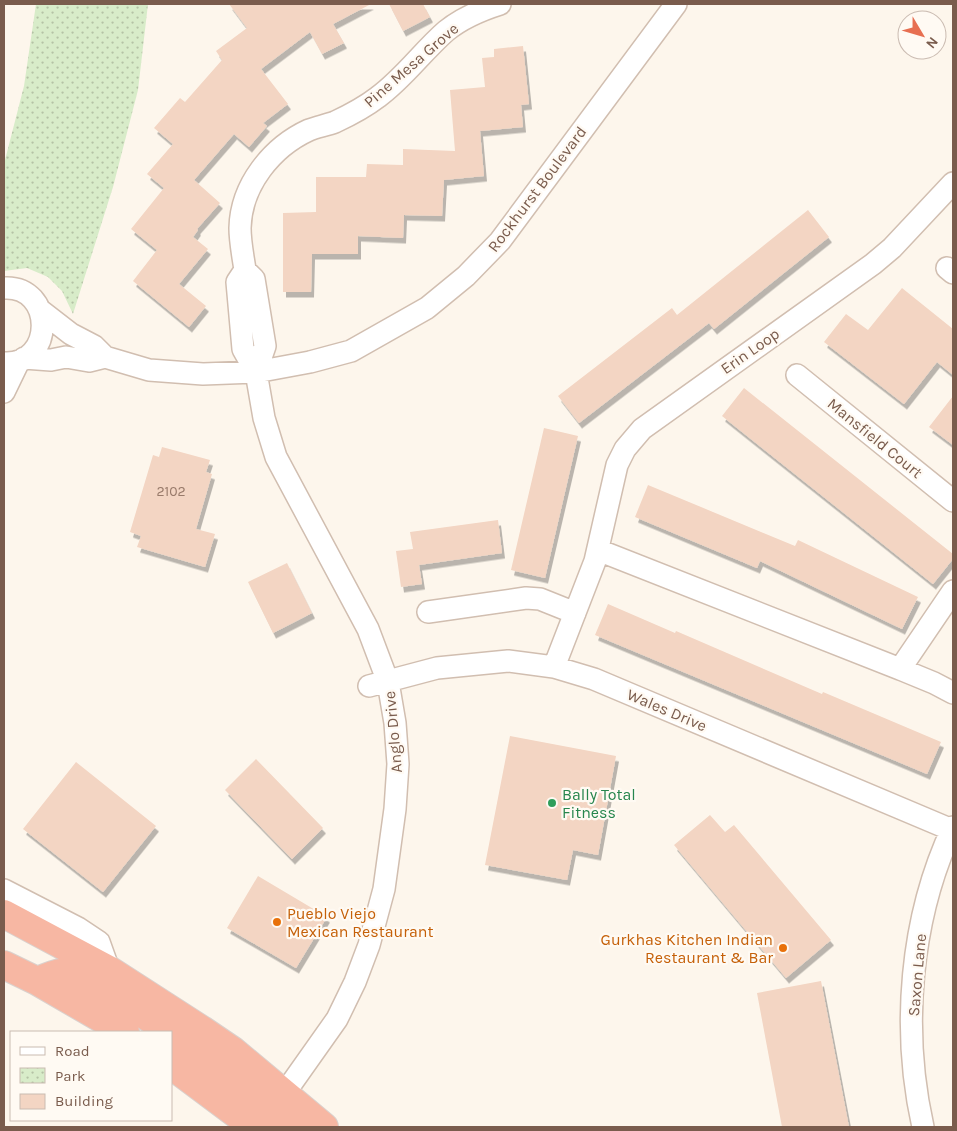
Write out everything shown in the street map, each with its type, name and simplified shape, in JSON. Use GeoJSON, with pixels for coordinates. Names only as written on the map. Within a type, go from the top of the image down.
{"type":"FeatureCollection","features":[{"type":"Feature","properties":{"kind":"highway"},"geometry":{"type":"LineString","coordinates":[[4,914],[136,986],[233,1051],[324,1127]]}},
{"type":"Feature","properties":{"kind":"highway"},"geometry":{"type":"LineString","coordinates":[[4,965],[123,1031]]}},
{"type":"Feature","properties":{"kind":"highway"},"geometry":{"type":"LineString","coordinates":[[37,982],[58,973],[68,972],[92,982],[140,1011],[167,1031]]}},
{"type":"Feature","properties":{"kind":"highway"},"geometry":{"type":"LineString","coordinates":[[172,1035],[243,1088],[290,1127]]}},
{"type":"Feature","properties":{"kind":"highway"},"geometry":{"type":"LineString","coordinates":[[172,1066],[254,1127]]}},
{"type":"Feature","properties":{"kind":"street","name":"Pine Mesa Grove"},"geometry":{"type":"LineString","coordinates":[[256,372],[265,346],[254,279],[245,270],[240,227],[244,204],[259,172],[271,157],[290,141],[310,130],[334,122],[356,111],[378,97],[402,76],[447,30],[468,17],[500,4]]}},
{"type":"Feature","properties":{"kind":"street","name":"Rockhurst Boulevard"},"geometry":{"type":"LineString","coordinates":[[16,361],[51,360],[66,357],[89,361],[104,358],[149,370],[203,374],[256,372],[310,362],[351,351],[427,308],[466,276],[500,241],[676,4]]}},
{"type":"Feature","properties":{"kind":"street","name":"Erin Loop"},"geometry":{"type":"LineString","coordinates":[[554,667],[598,550],[617,465],[625,449],[636,435],[873,264],[892,248],[953,182]]}},
{"type":"Feature","properties":{"kind":"street","name":"Rockhurst Boulevard"},"geometry":{"type":"LineString","coordinates":[[4,288],[23,292],[33,299],[40,310],[71,334],[94,346],[104,358]]}},
{"type":"Feature","properties":{"kind":"street"},"geometry":{"type":"LineString","coordinates":[[4,392],[16,361],[29,355],[37,346],[42,335],[43,323],[40,310]]}},
{"type":"Feature","properties":{"kind":"street","name":"Anglo Drive"},"geometry":{"type":"LineString","coordinates":[[256,372],[264,418],[276,456],[368,629],[379,684],[395,723],[398,764],[395,809],[384,889],[378,914],[355,982],[337,1019],[284,1094]]}},
{"type":"Feature","properties":{"kind":"street","name":"Mansfield Court"},"geometry":{"type":"LineString","coordinates":[[796,375],[953,502]]}},
{"type":"Feature","properties":{"kind":"street"},"geometry":{"type":"LineString","coordinates":[[598,550],[900,669],[953,693]]}},
{"type":"Feature","properties":{"kind":"street"},"geometry":{"type":"LineString","coordinates":[[900,669],[953,591]]}},
{"type":"Feature","properties":{"kind":"street"},"geometry":{"type":"LineString","coordinates":[[428,612],[526,598],[540,599],[575,613]]}},
{"type":"Feature","properties":{"kind":"street","name":"Wales Drive"},"geometry":{"type":"LineString","coordinates":[[379,684],[437,668],[492,661],[520,661],[554,667],[594,680],[952,828]]}},
{"type":"Feature","properties":{"kind":"street","name":"Saxon Lane"},"geometry":{"type":"LineString","coordinates":[[923,1127],[915,1090],[913,1061],[912,998],[917,945],[930,888],[952,828]]}},
{"type":"Feature","properties":{"kind":"street"},"geometry":{"type":"LineString","coordinates":[[4,890],[78,928],[99,942],[109,970]]}},
{"type":"Feature","properties":{"kind":"green space"},"geometry":{"type":"Polygon","coordinates":[[[36,4],[148,4],[138,90],[113,187],[73,314],[62,291],[48,277],[27,268],[4,271],[4,164],[24,86],[36,4]]]}},
{"type":"Feature","properties":{"kind":"building"},"geometry":{"type":"Polygon","coordinates":[[[229,4],[371,4],[333,24],[344,43],[322,54],[310,32],[261,69],[288,104],[263,123],[267,126],[249,147],[234,134],[194,180],[220,203],[197,229],[193,237],[208,249],[179,284],[206,306],[189,327],[133,281],[157,250],[131,229],[164,188],[147,174],[173,144],[154,128],[180,98],[185,102],[222,60],[216,51],[247,28],[229,4]]]}},
{"type":"Feature","properties":{"kind":"building"},"geometry":{"type":"Polygon","coordinates":[[[389,4],[423,4],[430,17],[403,31],[389,4]]]}},
{"type":"Feature","properties":{"kind":"building"},"geometry":{"type":"Polygon","coordinates":[[[523,46],[529,104],[521,105],[523,127],[480,131],[484,176],[444,180],[442,216],[404,215],[403,238],[358,236],[358,254],[312,254],[311,292],[283,292],[283,213],[316,212],[316,177],[366,177],[367,164],[403,165],[403,149],[455,151],[450,90],[485,87],[482,58],[494,57],[494,49],[523,46]]]}},
{"type":"Feature","properties":{"kind":"building"},"geometry":{"type":"Polygon","coordinates":[[[808,210],[829,237],[714,329],[709,323],[579,423],[558,396],[672,308],[677,315],[808,210]]]}},
{"type":"Feature","properties":{"kind":"building"},"geometry":{"type":"Polygon","coordinates":[[[902,288],[953,329],[953,375],[937,362],[904,404],[824,342],[846,314],[868,330],[902,288]]]}},
{"type":"Feature","properties":{"kind":"building"},"geometry":{"type":"Polygon","coordinates":[[[744,388],[953,554],[953,559],[933,584],[722,416],[744,388]]]}},
{"type":"Feature","properties":{"kind":"building"},"geometry":{"type":"Polygon","coordinates":[[[953,396],[953,445],[929,427],[953,396]]]}},
{"type":"Feature","properties":{"kind":"building"},"geometry":{"type":"Polygon","coordinates":[[[544,428],[578,436],[545,578],[511,570],[544,428]]]}},
{"type":"Feature","properties":{"kind":"building"},"geometry":{"type":"Polygon","coordinates":[[[162,447],[210,460],[206,472],[212,474],[196,529],[215,534],[205,567],[137,547],[141,536],[130,532],[153,455],[159,457],[162,447]]]}},
{"type":"Feature","properties":{"kind":"building"},"geometry":{"type":"Polygon","coordinates":[[[648,485],[795,546],[798,540],[918,597],[902,629],[760,561],[757,568],[635,517],[648,485]]]}},
{"type":"Feature","properties":{"kind":"building"},"geometry":{"type":"Polygon","coordinates":[[[498,520],[502,553],[419,565],[422,584],[401,587],[396,551],[413,549],[410,532],[498,520]]]}},
{"type":"Feature","properties":{"kind":"building"},"geometry":{"type":"Polygon","coordinates":[[[287,563],[312,613],[273,633],[248,582],[287,563]]]}},
{"type":"Feature","properties":{"kind":"building"},"geometry":{"type":"Polygon","coordinates":[[[608,604],[941,742],[927,774],[595,635],[608,604]]]}},
{"type":"Feature","properties":{"kind":"building","name":"Bally Total Fitness"},"geometry":{"type":"Polygon","coordinates":[[[510,736],[616,756],[598,855],[573,850],[567,880],[485,865],[510,736]]]}},
{"type":"Feature","properties":{"kind":"building"},"geometry":{"type":"Polygon","coordinates":[[[256,759],[323,828],[292,859],[225,790],[256,759]]]}},
{"type":"Feature","properties":{"kind":"building"},"geometry":{"type":"Polygon","coordinates":[[[76,762],[156,826],[103,892],[23,829],[76,762]]]}},
{"type":"Feature","properties":{"kind":"building"},"geometry":{"type":"Polygon","coordinates":[[[710,815],[725,832],[734,825],[831,940],[786,978],[674,845],[710,815]]]}},
{"type":"Feature","properties":{"kind":"building","name":"Pueblo Viejo Mexican Restaurant"},"geometry":{"type":"Polygon","coordinates":[[[258,876],[327,917],[296,968],[227,928],[258,876]]]}},
{"type":"Feature","properties":{"kind":"building"},"geometry":{"type":"Polygon","coordinates":[[[821,981],[849,1127],[782,1127],[757,993],[821,981]]]}},
{"type":"Feature","properties":{"kind":"place","name":"Bally Total Fitness"},"geometry":{"type":"Point","coordinates":[552,803]}},
{"type":"Feature","properties":{"kind":"place","name":"Pueblo Viejo Mexican Restaurant"},"geometry":{"type":"Point","coordinates":[277,922]}},
{"type":"Feature","properties":{"kind":"place","name":"Gurkhas Kitchen Indian Restaurant & Bar"},"geometry":{"type":"Point","coordinates":[783,948]}}]}
